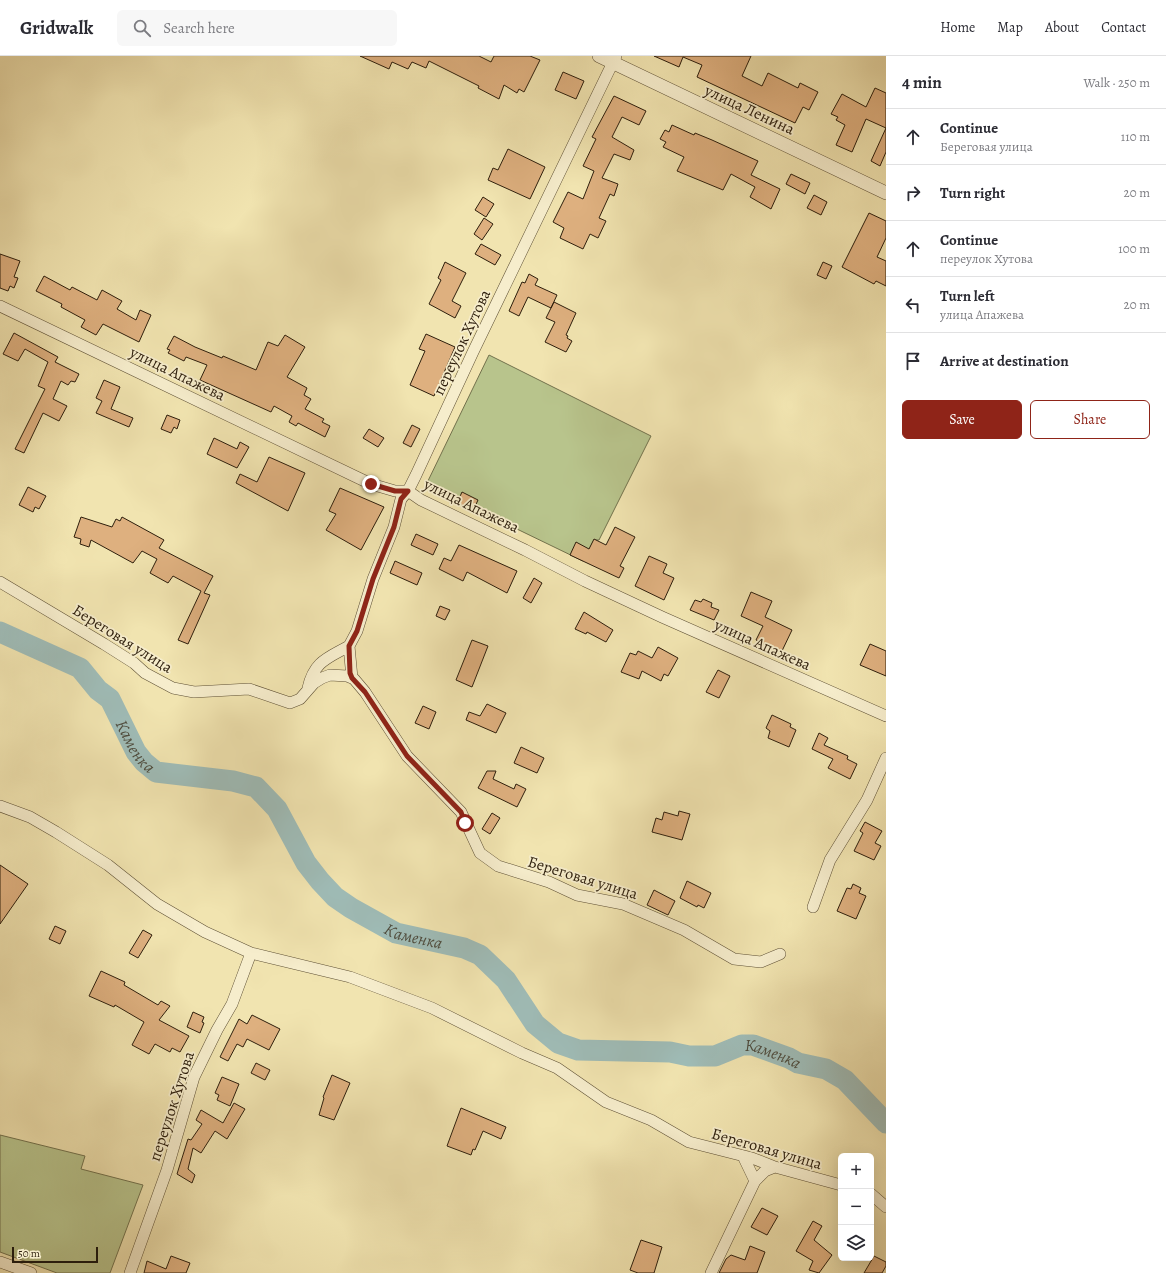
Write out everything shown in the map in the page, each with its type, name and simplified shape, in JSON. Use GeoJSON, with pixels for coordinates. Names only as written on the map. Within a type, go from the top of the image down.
{"type":"FeatureCollection","features":[{"type":"Feature","properties":{"kind":"street","name":"улица Ленина"},"geometry":{"type":"LineString","coordinates":[[599,56],[614,59],[886,193]]}},
{"type":"Feature","properties":{"kind":"street","name":"переулок Хутова"},"geometry":{"type":"LineString","coordinates":[[349,646],[357,631],[373,579],[394,527],[401,499],[408,491],[614,59]]}},
{"type":"Feature","properties":{"kind":"street","name":"улица Апажева"},"geometry":{"type":"LineString","coordinates":[[0,306],[371,484],[391,490],[408,491],[421,500],[525,550],[585,581],[886,716]]}},
{"type":"Feature","properties":{"kind":"street","name":"Береговая улица"},"geometry":{"type":"LineString","coordinates":[[0,582],[104,644],[145,673],[173,688],[194,692],[249,689],[290,703],[300,699],[308,688],[314,683],[330,675],[339,674],[352,678],[365,692],[407,756],[461,812],[480,853],[498,866],[549,882],[577,895],[623,904],[684,930],[734,959],[761,962],[780,954]]}},
{"type":"Feature","properties":{"kind":"street"},"geometry":{"type":"LineString","coordinates":[[308,688],[314,672],[320,663],[327,657],[349,646],[352,678]]}},
{"type":"Feature","properties":{"kind":"street"},"geometry":{"type":"LineString","coordinates":[[813,906],[830,860],[864,807],[886,758]]}},
{"type":"Feature","properties":{"kind":"street","name":"Береговая улица"},"geometry":{"type":"LineString","coordinates":[[0,806],[30,817],[72,842],[112,868],[157,904],[185,922],[251,953],[350,977],[419,1002],[557,1068],[606,1102],[651,1120],[689,1142],[744,1156],[775,1167],[838,1184]]}},
{"type":"Feature","properties":{"kind":"street","name":"переулок Хутова"},"geometry":{"type":"LineString","coordinates":[[130,1273],[167,1170],[194,1077],[217,1030],[232,1004],[251,953]]}},
{"type":"Feature","properties":{"kind":"street"},"geometry":{"type":"LineString","coordinates":[[744,1156],[755,1181]]}},
{"type":"Feature","properties":{"kind":"street"},"geometry":{"type":"LineString","coordinates":[[711,1273],[755,1181],[765,1171],[775,1167]]}},
{"type":"Feature","properties":{"kind":"street"},"geometry":{"type":"LineString","coordinates":[[874,1197],[886,1207]]}},
{"type":"Feature","properties":{"kind":"street"},"geometry":{"type":"LineString","coordinates":[[0,1262],[31,1273]]}},
{"type":"Feature","properties":{"kind":"green space"},"geometry":{"type":"Polygon","coordinates":[[[489,355],[651,436],[599,540],[594,540],[583,561],[426,485],[489,355]]]}},
{"type":"Feature","properties":{"kind":"green space"},"geometry":{"type":"Polygon","coordinates":[[[0,1135],[85,1156],[81,1169],[143,1185],[110,1273],[57,1273],[0,1252],[0,1135]]]}},
{"type":"Feature","properties":{"kind":"building"},"geometry":{"type":"Polygon","coordinates":[[[360,56],[479,56],[491,62],[494,56],[530,56],[540,60],[524,92],[519,89],[517,93],[504,85],[499,99],[478,88],[479,86],[429,61],[426,68],[412,62],[408,69],[392,62],[389,69],[360,56]]]}},
{"type":"Feature","properties":{"kind":"building"},"geometry":{"type":"Polygon","coordinates":[[[654,56],[751,56],[742,76],[762,86],[768,73],[798,88],[800,83],[818,92],[809,110],[803,107],[795,123],[697,77],[702,65],[683,57],[679,67],[654,56]]]}},
{"type":"Feature","properties":{"kind":"building"},"geometry":{"type":"Polygon","coordinates":[[[563,72],[584,81],[576,99],[555,90],[563,72]]]}},
{"type":"Feature","properties":{"kind":"building"},"geometry":{"type":"Polygon","coordinates":[[[875,88],[886,93],[886,128],[866,119],[852,152],[836,145],[845,125],[836,120],[838,117],[831,114],[842,94],[866,107],[875,88]]]}},
{"type":"Feature","properties":{"kind":"building"},"geometry":{"type":"Polygon","coordinates":[[[614,96],[646,111],[639,125],[622,117],[612,137],[634,150],[630,160],[614,154],[602,178],[618,184],[614,196],[610,194],[599,218],[606,221],[598,238],[590,234],[583,249],[560,238],[564,228],[553,222],[568,192],[583,199],[594,171],[583,166],[596,139],[592,137],[614,96]]]}},
{"type":"Feature","properties":{"kind":"building"},"geometry":{"type":"Polygon","coordinates":[[[672,125],[694,135],[695,133],[712,140],[758,161],[751,175],[780,189],[771,209],[750,197],[755,187],[731,174],[723,190],[677,171],[684,157],[663,147],[666,142],[660,139],[665,130],[669,132],[672,125]]]}},
{"type":"Feature","properties":{"kind":"building"},"geometry":{"type":"Polygon","coordinates":[[[886,128],[886,152],[880,166],[871,161],[886,128]]]}},
{"type":"Feature","properties":{"kind":"building"},"geometry":{"type":"Polygon","coordinates":[[[508,149],[545,167],[530,199],[488,180],[493,168],[498,170],[508,149]]]}},
{"type":"Feature","properties":{"kind":"building"},"geometry":{"type":"Polygon","coordinates":[[[791,174],[810,183],[805,194],[786,184],[791,174]]]}},
{"type":"Feature","properties":{"kind":"building"},"geometry":{"type":"Polygon","coordinates":[[[814,195],[827,202],[821,215],[807,208],[814,195]]]}},
{"type":"Feature","properties":{"kind":"building"},"geometry":{"type":"Polygon","coordinates":[[[483,197],[494,204],[486,217],[475,210],[483,197]]]}},
{"type":"Feature","properties":{"kind":"building"},"geometry":{"type":"Polygon","coordinates":[[[869,213],[886,221],[886,238],[877,257],[886,261],[886,286],[876,281],[874,284],[842,267],[869,213]]]}},
{"type":"Feature","properties":{"kind":"building"},"geometry":{"type":"Polygon","coordinates":[[[484,218],[493,224],[482,240],[474,234],[484,218]]]}},
{"type":"Feature","properties":{"kind":"building"},"geometry":{"type":"Polygon","coordinates":[[[481,244],[501,255],[495,265],[475,254],[481,244]]]}},
{"type":"Feature","properties":{"kind":"building"},"geometry":{"type":"Polygon","coordinates":[[[0,254],[20,261],[14,277],[18,278],[14,288],[10,286],[8,291],[0,288],[0,254]]]}},
{"type":"Feature","properties":{"kind":"building"},"geometry":{"type":"Polygon","coordinates":[[[445,262],[466,273],[452,301],[461,306],[455,318],[429,304],[441,280],[438,278],[445,262]]]}},
{"type":"Feature","properties":{"kind":"building"},"geometry":{"type":"Polygon","coordinates":[[[823,262],[832,266],[826,279],[817,275],[823,262]]]}},
{"type":"Feature","properties":{"kind":"building"},"geometry":{"type":"Polygon","coordinates":[[[529,274],[538,279],[535,285],[557,295],[551,308],[528,297],[519,316],[509,311],[522,282],[525,283],[529,274]]]}},
{"type":"Feature","properties":{"kind":"building"},"geometry":{"type":"Polygon","coordinates":[[[44,276],[70,290],[72,287],[97,300],[102,290],[122,301],[117,309],[136,320],[140,310],[151,315],[139,342],[103,324],[96,335],[81,327],[85,320],[61,307],[62,304],[36,291],[44,276]]]}},
{"type":"Feature","properties":{"kind":"building"},"geometry":{"type":"Polygon","coordinates":[[[554,302],[576,313],[566,335],[568,336],[567,338],[572,341],[566,352],[545,342],[555,322],[546,318],[554,302]]]}},
{"type":"Feature","properties":{"kind":"building"},"geometry":{"type":"Polygon","coordinates":[[[14,333],[58,357],[55,362],[79,374],[75,382],[71,381],[68,385],[61,381],[53,399],[67,406],[59,421],[43,413],[24,453],[15,449],[45,389],[38,386],[48,362],[25,349],[18,361],[3,354],[14,333]]]}},
{"type":"Feature","properties":{"kind":"building"},"geometry":{"type":"Polygon","coordinates":[[[426,334],[455,347],[434,396],[410,385],[425,351],[419,349],[426,334]]]}},
{"type":"Feature","properties":{"kind":"building"},"geometry":{"type":"Polygon","coordinates":[[[285,335],[305,347],[287,377],[307,388],[304,395],[311,399],[305,409],[324,419],[322,422],[330,426],[325,437],[298,423],[296,426],[289,422],[292,416],[274,406],[271,412],[200,380],[207,365],[186,357],[184,361],[168,353],[170,350],[167,349],[174,336],[195,347],[222,358],[223,356],[256,370],[268,342],[278,346],[285,335]]]}},
{"type":"Feature","properties":{"kind":"building"},"geometry":{"type":"Polygon","coordinates":[[[104,380],[120,387],[111,409],[133,418],[129,427],[96,413],[102,401],[96,398],[104,380]]]}},
{"type":"Feature","properties":{"kind":"building"},"geometry":{"type":"Polygon","coordinates":[[[167,415],[180,420],[177,429],[174,427],[171,433],[161,429],[167,415]]]}},
{"type":"Feature","properties":{"kind":"building"},"geometry":{"type":"Polygon","coordinates":[[[412,425],[420,429],[411,447],[403,443],[412,425]]]}},
{"type":"Feature","properties":{"kind":"building"},"geometry":{"type":"Polygon","coordinates":[[[369,429],[384,438],[378,447],[363,438],[369,429]]]}},
{"type":"Feature","properties":{"kind":"building"},"geometry":{"type":"Polygon","coordinates":[[[214,438],[237,449],[240,442],[249,447],[237,468],[207,454],[214,438]]]}},
{"type":"Feature","properties":{"kind":"building"},"geometry":{"type":"Polygon","coordinates":[[[269,457],[305,473],[288,511],[236,483],[240,474],[257,482],[269,457]]]}},
{"type":"Feature","properties":{"kind":"building"},"geometry":{"type":"Polygon","coordinates":[[[28,487],[46,496],[39,509],[35,507],[33,512],[19,505],[28,487]]]}},
{"type":"Feature","properties":{"kind":"building"},"geometry":{"type":"Polygon","coordinates":[[[340,488],[384,507],[361,550],[326,530],[336,514],[329,511],[340,488]]]}},
{"type":"Feature","properties":{"kind":"building"},"geometry":{"type":"Polygon","coordinates":[[[462,492],[478,500],[473,511],[457,503],[462,492]]]}},
{"type":"Feature","properties":{"kind":"building"},"geometry":{"type":"Polygon","coordinates":[[[81,517],[112,527],[116,519],[120,521],[122,517],[164,540],[159,548],[213,576],[204,593],[210,595],[188,644],[178,640],[201,591],[173,576],[168,583],[150,573],[157,559],[142,551],[133,563],[91,540],[89,547],[80,544],[81,539],[74,537],[81,517]]]}},
{"type":"Feature","properties":{"kind":"building"},"geometry":{"type":"Polygon","coordinates":[[[615,527],[635,537],[620,566],[624,568],[619,578],[570,555],[576,542],[589,549],[594,539],[606,545],[615,527]]]}},
{"type":"Feature","properties":{"kind":"building"},"geometry":{"type":"Polygon","coordinates":[[[416,534],[438,544],[433,555],[411,545],[416,534]]]}},
{"type":"Feature","properties":{"kind":"building"},"geometry":{"type":"Polygon","coordinates":[[[459,545],[517,571],[507,593],[467,572],[463,581],[439,569],[444,558],[451,561],[459,545]]]}},
{"type":"Feature","properties":{"kind":"building"},"geometry":{"type":"Polygon","coordinates":[[[649,556],[667,564],[663,573],[674,578],[664,600],[635,586],[649,556]]]}},
{"type":"Feature","properties":{"kind":"building"},"geometry":{"type":"Polygon","coordinates":[[[395,561],[422,573],[417,585],[390,573],[395,561]]]}},
{"type":"Feature","properties":{"kind":"building"},"geometry":{"type":"Polygon","coordinates":[[[534,578],[542,583],[531,603],[523,598],[534,578]]]}},
{"type":"Feature","properties":{"kind":"building"},"geometry":{"type":"Polygon","coordinates":[[[751,592],[772,601],[765,617],[792,630],[781,653],[756,640],[763,626],[741,616],[751,592]]]}},
{"type":"Feature","properties":{"kind":"building"},"geometry":{"type":"Polygon","coordinates":[[[703,599],[712,603],[711,607],[719,610],[714,620],[690,610],[695,600],[701,602],[703,599]]]}},
{"type":"Feature","properties":{"kind":"building"},"geometry":{"type":"Polygon","coordinates":[[[440,606],[450,610],[445,620],[436,616],[440,606]]]}},
{"type":"Feature","properties":{"kind":"building"},"geometry":{"type":"Polygon","coordinates":[[[584,612],[613,630],[606,642],[587,632],[586,634],[575,629],[584,612]]]}},
{"type":"Feature","properties":{"kind":"building"},"geometry":{"type":"Polygon","coordinates":[[[472,640],[488,646],[472,687],[456,680],[472,640]]]}},
{"type":"Feature","properties":{"kind":"building"},"geometry":{"type":"Polygon","coordinates":[[[870,644],[886,651],[886,676],[860,665],[870,644]]]}},
{"type":"Feature","properties":{"kind":"building"},"geometry":{"type":"Polygon","coordinates":[[[658,647],[678,658],[668,676],[664,674],[661,681],[642,671],[639,679],[621,672],[630,653],[636,655],[638,651],[652,658],[658,647]]]}},
{"type":"Feature","properties":{"kind":"building"},"geometry":{"type":"Polygon","coordinates":[[[718,670],[730,676],[719,698],[706,692],[718,670]]]}},
{"type":"Feature","properties":{"kind":"building"},"geometry":{"type":"Polygon","coordinates":[[[487,704],[506,713],[496,733],[466,720],[469,712],[480,716],[487,704]]]}},
{"type":"Feature","properties":{"kind":"building"},"geometry":{"type":"Polygon","coordinates":[[[423,706],[436,712],[429,729],[415,723],[423,706]]]}},
{"type":"Feature","properties":{"kind":"building"},"geometry":{"type":"Polygon","coordinates":[[[772,715],[791,724],[790,727],[796,730],[789,747],[768,738],[770,731],[766,728],[772,715]]]}},
{"type":"Feature","properties":{"kind":"building"},"geometry":{"type":"Polygon","coordinates":[[[819,733],[828,738],[824,745],[848,756],[847,759],[857,764],[850,779],[828,768],[833,759],[812,749],[819,733]]]}},
{"type":"Feature","properties":{"kind":"building"},"geometry":{"type":"Polygon","coordinates":[[[521,747],[544,758],[537,773],[514,763],[521,747]]]}},
{"type":"Feature","properties":{"kind":"building"},"geometry":{"type":"Polygon","coordinates":[[[487,771],[496,771],[493,779],[514,789],[516,784],[526,789],[517,807],[478,788],[487,771]]]}},
{"type":"Feature","properties":{"kind":"building"},"geometry":{"type":"Polygon","coordinates":[[[679,811],[690,814],[682,840],[652,832],[656,818],[662,820],[664,812],[678,816],[679,811]]]}},
{"type":"Feature","properties":{"kind":"building"},"geometry":{"type":"Polygon","coordinates":[[[492,813],[500,818],[490,834],[482,829],[492,813]]]}},
{"type":"Feature","properties":{"kind":"building"},"geometry":{"type":"Polygon","coordinates":[[[865,822],[882,831],[875,843],[881,846],[874,860],[854,851],[863,833],[860,831],[865,822]]]}},
{"type":"Feature","properties":{"kind":"building"},"geometry":{"type":"Polygon","coordinates":[[[0,865],[28,884],[0,924],[0,865]]]}},
{"type":"Feature","properties":{"kind":"building"},"geometry":{"type":"Polygon","coordinates":[[[687,881],[711,893],[704,908],[698,905],[697,907],[680,898],[687,881]]]}},
{"type":"Feature","properties":{"kind":"building"},"geometry":{"type":"Polygon","coordinates":[[[853,884],[861,888],[859,893],[866,896],[856,919],[837,911],[847,888],[851,889],[853,884]]]}},
{"type":"Feature","properties":{"kind":"building"},"geometry":{"type":"Polygon","coordinates":[[[654,890],[675,901],[668,915],[647,905],[654,890]]]}},
{"type":"Feature","properties":{"kind":"building"},"geometry":{"type":"Polygon","coordinates":[[[55,926],[66,931],[60,944],[49,939],[55,926]]]}},
{"type":"Feature","properties":{"kind":"building"},"geometry":{"type":"Polygon","coordinates":[[[143,930],[152,935],[138,958],[129,953],[143,930]]]}},
{"type":"Feature","properties":{"kind":"building"},"geometry":{"type":"Polygon","coordinates":[[[101,971],[125,982],[124,985],[158,1005],[161,1001],[170,1006],[159,1020],[189,1036],[180,1052],[172,1048],[170,1052],[155,1044],[149,1054],[132,1045],[144,1022],[115,1005],[114,1007],[89,996],[101,971]]]}},
{"type":"Feature","properties":{"kind":"building"},"geometry":{"type":"Polygon","coordinates":[[[193,1012],[204,1017],[202,1022],[204,1023],[200,1033],[187,1027],[193,1012]]]}},
{"type":"Feature","properties":{"kind":"building"},"geometry":{"type":"Polygon","coordinates":[[[252,1015],[280,1029],[269,1050],[247,1039],[243,1047],[237,1044],[228,1061],[220,1057],[239,1019],[247,1024],[252,1015]]]}},
{"type":"Feature","properties":{"kind":"building"},"geometry":{"type":"Polygon","coordinates":[[[256,1063],[270,1070],[265,1080],[251,1073],[256,1063]]]}},
{"type":"Feature","properties":{"kind":"building"},"geometry":{"type":"Polygon","coordinates":[[[332,1075],[350,1083],[334,1120],[319,1115],[323,1097],[332,1075]]]}},
{"type":"Feature","properties":{"kind":"building"},"geometry":{"type":"Polygon","coordinates":[[[222,1077],[239,1084],[230,1106],[217,1100],[219,1095],[215,1093],[222,1077]]]}},
{"type":"Feature","properties":{"kind":"building"},"geometry":{"type":"Polygon","coordinates":[[[234,1103],[245,1109],[227,1139],[215,1131],[201,1153],[193,1148],[188,1169],[195,1175],[192,1183],[177,1174],[188,1139],[191,1140],[202,1124],[196,1120],[201,1110],[223,1123],[234,1103]]]}},
{"type":"Feature","properties":{"kind":"building"},"geometry":{"type":"Polygon","coordinates":[[[461,1108],[506,1127],[501,1139],[483,1131],[475,1150],[473,1149],[471,1155],[447,1146],[461,1108]]]}},
{"type":"Feature","properties":{"kind":"building"},"geometry":{"type":"Polygon","coordinates":[[[762,1208],[778,1216],[767,1235],[751,1227],[762,1208]]]}},
{"type":"Feature","properties":{"kind":"building"},"geometry":{"type":"Polygon","coordinates":[[[813,1221],[822,1226],[814,1240],[832,1255],[819,1273],[809,1270],[813,1261],[796,1251],[813,1221]]]}},
{"type":"Feature","properties":{"kind":"building"},"geometry":{"type":"Polygon","coordinates":[[[641,1240],[662,1247],[654,1273],[638,1273],[630,1270],[641,1240]]]}},
{"type":"Feature","properties":{"kind":"building"},"geometry":{"type":"Polygon","coordinates":[[[750,1246],[765,1252],[757,1273],[719,1273],[726,1259],[731,1255],[745,1260],[750,1246]]]}},
{"type":"Feature","properties":{"kind":"building"},"geometry":{"type":"Polygon","coordinates":[[[171,1256],[190,1263],[186,1273],[144,1273],[147,1261],[166,1269],[171,1256]]]}},
{"type":"Feature","properties":{"kind":"building"},"geometry":{"type":"Polygon","coordinates":[[[874,1256],[886,1262],[886,1266],[882,1273],[864,1273],[871,1261],[874,1261],[874,1256]]]}},
{"type":"Feature","properties":{"kind":"waterway","name":"Каменка"},"geometry":{"type":"LineString","coordinates":[[0,632],[80,668],[98,690],[110,699],[136,752],[144,762],[156,772],[233,781],[256,787],[277,809],[306,863],[335,897],[351,908],[396,933],[464,948],[480,955],[506,980],[535,1024],[558,1043],[578,1050],[670,1052],[689,1056],[715,1056],[742,1045],[753,1045],[789,1058],[798,1063],[826,1069],[845,1080],[886,1123]]}},
{"type":"Feature","properties":{"kind":"route"},"geometry":{"type":"LineString","coordinates":[[371,484],[386,490],[402,492],[408,491],[401,499],[394,527],[373,579],[357,631],[349,646],[350,673],[352,678],[365,692],[385,721],[407,756],[461,812],[465,823]]}}]}
